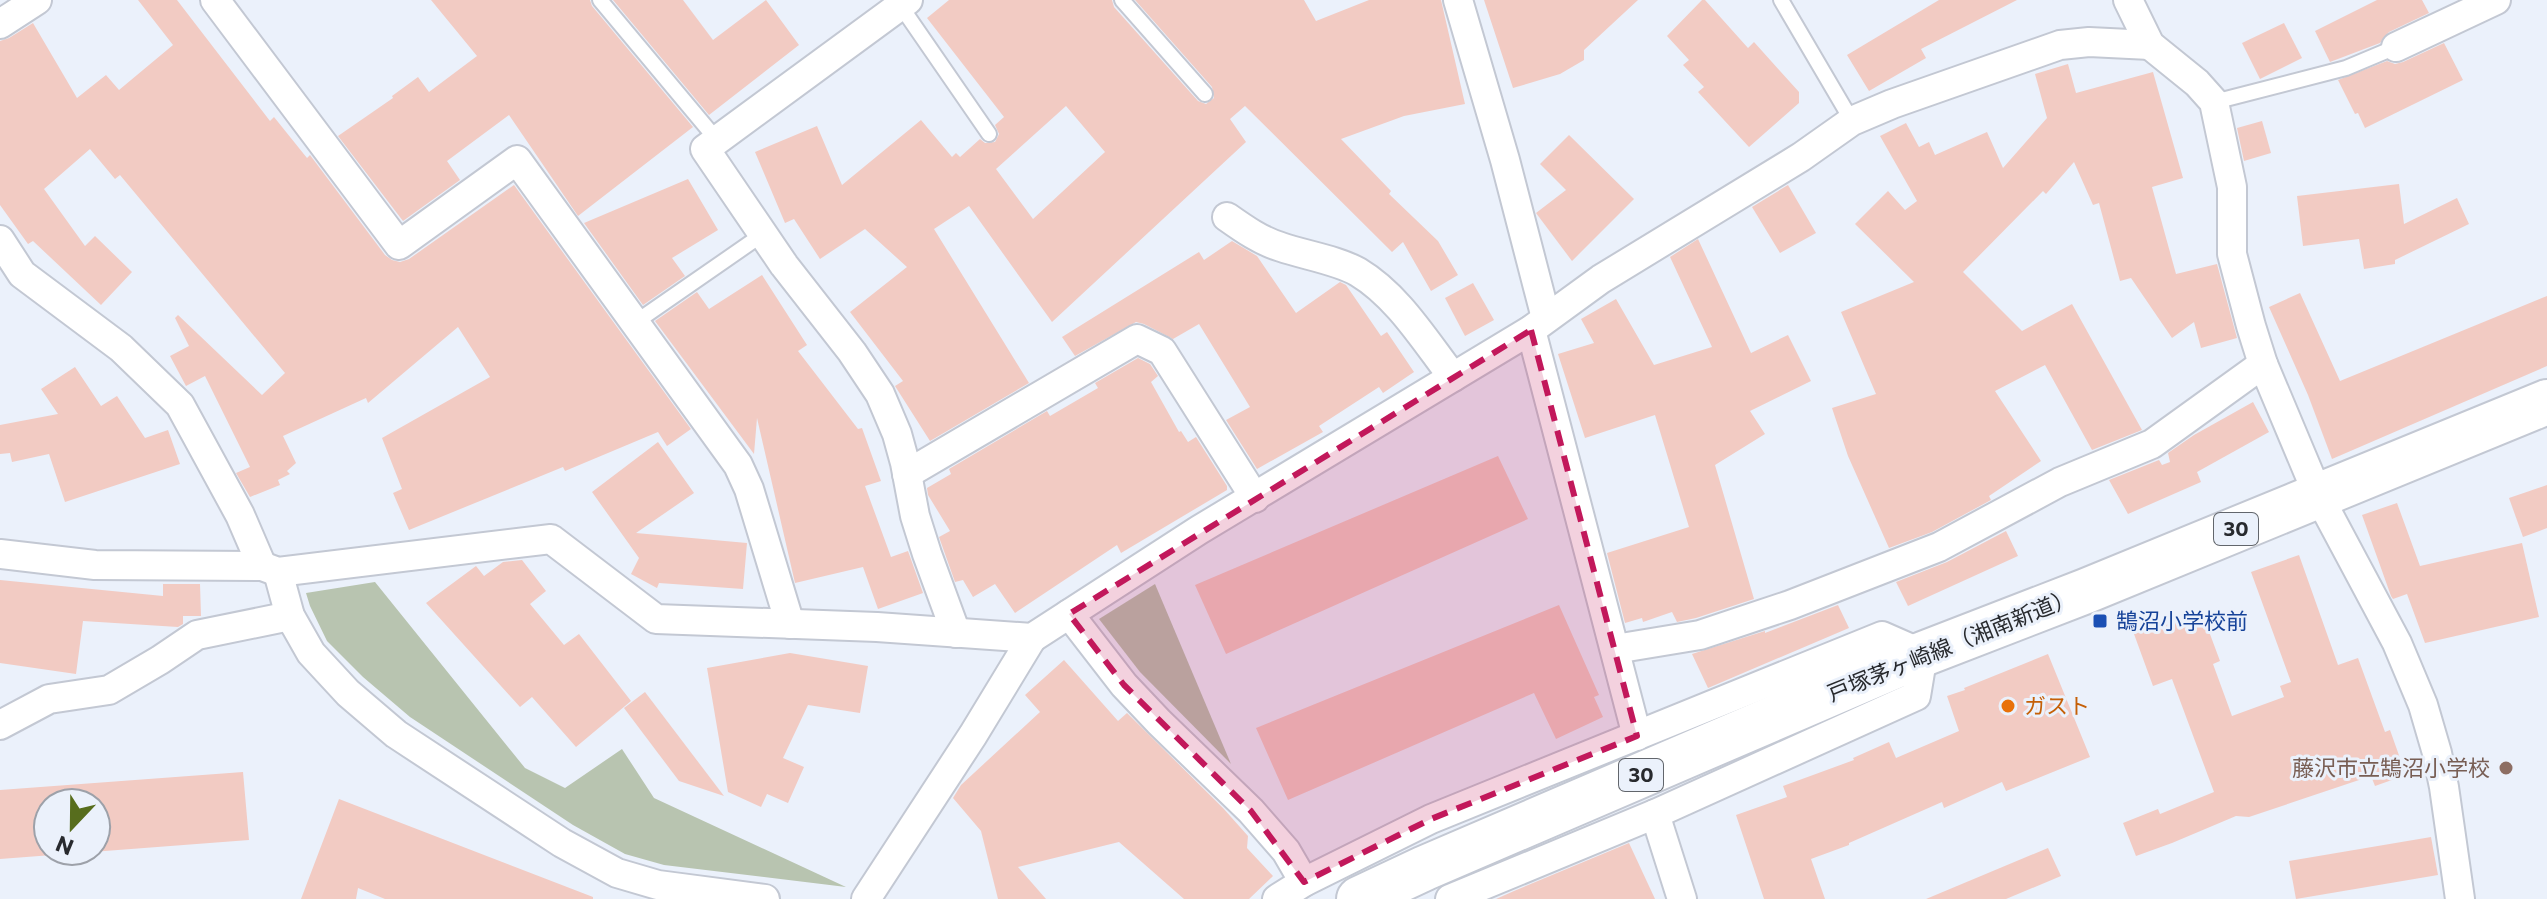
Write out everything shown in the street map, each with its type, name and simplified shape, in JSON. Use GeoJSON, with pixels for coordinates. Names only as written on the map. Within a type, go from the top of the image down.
{"type":"FeatureCollection","features":[{"type":"Feature","properties":{"kind":"main road","name":"戸塚茅ヶ崎線（湘南新道）"},"geometry":{"type":"LineString","coordinates":[[1359,899],[1439,861],[1923,654],[2086,591],[2547,402]]}},
{"type":"Feature","properties":{"kind":"street"},"geometry":{"type":"LineString","coordinates":[[0,24],[37,0]]}},
{"type":"Feature","properties":{"kind":"street"},"geometry":{"type":"LineString","coordinates":[[215,0],[399,245],[517,160],[738,465],[749,489],[790,624]]}},
{"type":"Feature","properties":{"kind":"street"},"geometry":{"type":"LineString","coordinates":[[1458,0],[1505,160],[1539,324],[1637,736]]}},
{"type":"Feature","properties":{"kind":"street"},"geometry":{"type":"LineString","coordinates":[[2128,0],[2150,45],[2197,83],[2214,102],[2232,187],[2232,254],[2263,364],[2318,495],[2397,643],[2423,705],[2444,787],[2460,899]]}},
{"type":"Feature","properties":{"kind":"street"},"geometry":{"type":"LineString","coordinates":[[2396,47],[2496,0]]}},
{"type":"Feature","properties":{"kind":"street"},"geometry":{"type":"LineString","coordinates":[[904,2],[705,149],[880,394],[897,434],[915,516],[956,633]]}},
{"type":"Feature","properties":{"kind":"street"},"geometry":{"type":"LineString","coordinates":[[866,899],[965,748],[1032,638],[1199,530],[1539,324],[1601,279],[1801,157],[1852,121],[2060,45],[2089,42],[2150,45]]}},
{"type":"Feature","properties":{"kind":"street"},"geometry":{"type":"LineString","coordinates":[[1227,217],[1251,234],[1277,246],[1355,270],[1378,286],[1402,311],[1453,377]]}},
{"type":"Feature","properties":{"kind":"street"},"geometry":{"type":"LineString","coordinates":[[0,240],[22,274],[121,348],[180,405],[270,569],[290,616],[311,653],[348,693],[396,734],[562,843],[617,873],[658,885],[765,899]]}},
{"type":"Feature","properties":{"kind":"street"},"geometry":{"type":"LineString","coordinates":[[907,474],[1137,339],[1162,351],[1255,498]]}},
{"type":"Feature","properties":{"kind":"street"},"geometry":{"type":"LineString","coordinates":[[1615,649],[1700,635],[1804,600],[1939,547],[2060,482],[2152,444],[2263,364]]}},
{"type":"Feature","properties":{"kind":"street"},"geometry":{"type":"LineString","coordinates":[[0,554],[95,565],[270,569],[551,539],[656,619],[1032,638]]}},
{"type":"Feature","properties":{"kind":"street"},"geometry":{"type":"LineString","coordinates":[[1069,614],[1124,685],[1251,811],[1286,851],[1304,882]]}},
{"type":"Feature","properties":{"kind":"street"},"geometry":{"type":"LineString","coordinates":[[0,725],[49,699],[109,690],[197,635],[290,616]]}},
{"type":"Feature","properties":{"kind":"street"},"geometry":{"type":"LineString","coordinates":[[1277,899],[1304,882],[1431,819],[1882,636],[1923,654],[1916,696],[1655,814],[1450,899]]}},
{"type":"Feature","properties":{"kind":"street"},"geometry":{"type":"LineString","coordinates":[[1655,814],[1682,899]]}},
{"type":"Feature","properties":{"kind":"lane"},"geometry":{"type":"LineString","coordinates":[[600,0],[717,140]]}},
{"type":"Feature","properties":{"kind":"lane"},"geometry":{"type":"LineString","coordinates":[[1122,0],[1205,94]]}},
{"type":"Feature","properties":{"kind":"lane"},"geometry":{"type":"LineString","coordinates":[[1781,0],[1852,121]]}},
{"type":"Feature","properties":{"kind":"lane"},"geometry":{"type":"LineString","coordinates":[[904,2],[989,134]]}},
{"type":"Feature","properties":{"kind":"lane"},"geometry":{"type":"LineString","coordinates":[[2214,102],[2346,68],[2396,47]]}},
{"type":"Feature","properties":{"kind":"lane"},"geometry":{"type":"LineString","coordinates":[[636,322],[763,234]]}},
{"type":"Feature","properties":{"kind":"highlighted area"},"geometry":{"type":"Polygon","coordinates":[[[1531,330],[1637,736],[1431,819],[1304,882],[1251,811],[1124,685],[1069,614],[1531,330]]]}},
{"type":"Feature","properties":{"kind":"green space"},"geometry":{"type":"Polygon","coordinates":[[[375,582],[525,768],[565,788],[622,749],[654,798],[846,887],[664,865],[625,854],[573,825],[410,717],[327,641],[306,593],[375,582]]]}},
{"type":"Feature","properties":{"kind":"green space"},"geometry":{"type":"Polygon","coordinates":[[[1155,584],[1231,764],[1140,672],[1099,619],[1155,584]]]}},
{"type":"Feature","properties":{"kind":"building"},"geometry":{"type":"Polygon","coordinates":[[[138,0],[177,0],[270,121],[274,117],[307,158],[310,155],[385,255],[392,260],[400,262],[409,259],[514,185],[691,429],[667,446],[658,432],[409,530],[393,493],[402,489],[382,438],[490,377],[458,327],[368,403],[366,398],[283,436],[296,463],[287,471],[290,474],[278,480],[280,485],[250,497],[236,473],[250,467],[205,376],[186,386],[170,356],[189,346],[175,318],[178,315],[262,395],[285,373],[120,175],[115,179],[90,149],[44,189],[85,246],[95,236],[132,272],[101,305],[33,241],[28,244],[0,205],[0,41],[33,23],[77,98],[106,75],[119,90],[173,45],[138,0]]]}},
{"type":"Feature","properties":{"kind":"building"},"geometry":{"type":"Polygon","coordinates":[[[431,0],[590,0],[693,127],[578,216],[509,115],[447,161],[460,180],[403,221],[338,136],[418,77],[429,92],[477,56],[431,0]]]}},
{"type":"Feature","properties":{"kind":"building"},"geometry":{"type":"Polygon","coordinates":[[[613,0],[683,0],[713,40],[766,0],[799,45],[709,115],[613,0]]]}},
{"type":"Feature","properties":{"kind":"building"},"geometry":{"type":"Polygon","coordinates":[[[949,0],[1112,0],[1114,7],[1198,101],[1206,104],[1214,98],[1212,87],[1135,0],[1304,0],[1316,21],[1369,0],[1441,0],[1465,104],[1404,116],[1341,139],[1391,191],[1389,194],[1438,241],[1458,275],[1431,291],[1403,242],[1392,252],[1245,106],[1230,119],[1246,142],[1052,322],[969,206],[934,229],[1029,383],[930,441],[895,386],[903,381],[850,312],[907,267],[865,229],[820,259],[794,219],[785,223],[755,152],[817,126],[842,185],[921,120],[952,157],[956,153],[960,157],[980,139],[985,143],[995,142],[999,134],[995,125],[1004,117],[927,18],[949,0]],[[1066,106],[996,169],[1033,219],[1105,152],[1066,106]]]}},
{"type":"Feature","properties":{"kind":"building"},"geometry":{"type":"Polygon","coordinates":[[[1484,0],[1638,0],[1584,50],[1584,60],[1560,74],[1513,88],[1484,0]]]}},
{"type":"Feature","properties":{"kind":"building"},"geometry":{"type":"Polygon","coordinates":[[[1702,0],[1748,48],[1754,42],[1799,92],[1799,103],[1749,147],[1698,92],[1704,87],[1683,65],[1689,60],[1667,36],[1702,0]]]}},
{"type":"Feature","properties":{"kind":"building"},"geometry":{"type":"Polygon","coordinates":[[[1939,0],[2017,0],[1921,49],[1926,58],[1869,91],[1847,55],[1939,0]]]}},
{"type":"Feature","properties":{"kind":"building"},"geometry":{"type":"Polygon","coordinates":[[[2377,0],[2422,0],[2429,13],[2389,32],[2380,43],[2330,62],[2315,31],[2377,0]]]}},
{"type":"Feature","properties":{"kind":"building"},"geometry":{"type":"Polygon","coordinates":[[[2284,23],[2302,58],[2260,79],[2242,43],[2284,23]]]}},
{"type":"Feature","properties":{"kind":"building"},"geometry":{"type":"Polygon","coordinates":[[[2444,43],[2463,80],[2365,128],[2338,80],[2387,61],[2395,64],[2403,62],[2444,43]]]}},
{"type":"Feature","properties":{"kind":"building"},"geometry":{"type":"Polygon","coordinates":[[[2068,64],[2076,93],[2153,72],[2183,178],[2152,187],[2176,274],[2217,264],[2237,338],[2201,348],[2194,322],[2172,338],[2131,278],[2120,281],[2099,203],[2093,205],[2074,162],[2046,194],[2043,191],[1963,272],[2022,331],[2072,304],[2142,430],[2092,450],[2045,365],[1995,391],[2041,461],[1989,496],[1991,500],[1932,532],[1889,548],[1848,456],[1832,408],[1876,394],[1841,312],[1914,282],[1855,224],[1888,191],[1905,210],[1917,201],[1880,136],[1906,123],[1919,147],[1929,142],[1935,155],[1987,132],[2003,168],[2047,118],[2035,74],[2068,64]]]}},
{"type":"Feature","properties":{"kind":"building"},"geometry":{"type":"Polygon","coordinates":[[[2262,121],[2271,153],[2244,161],[2237,128],[2262,121]]]}},
{"type":"Feature","properties":{"kind":"building"},"geometry":{"type":"Polygon","coordinates":[[[1569,135],[1634,199],[1572,261],[1536,213],[1566,190],[1540,164],[1569,135]]]}},
{"type":"Feature","properties":{"kind":"building"},"geometry":{"type":"Polygon","coordinates":[[[688,179],[718,230],[672,258],[685,276],[643,305],[584,223],[688,179]]]}},
{"type":"Feature","properties":{"kind":"building"},"geometry":{"type":"Polygon","coordinates":[[[2399,184],[2404,224],[2457,198],[2469,224],[2395,260],[2395,264],[2364,269],[2359,239],[2303,246],[2297,196],[2399,184]]]}},
{"type":"Feature","properties":{"kind":"building"},"geometry":{"type":"Polygon","coordinates":[[[1788,185],[1816,233],[1780,253],[1752,207],[1788,185]]]}},
{"type":"Feature","properties":{"kind":"building"},"geometry":{"type":"Polygon","coordinates":[[[1698,239],[1751,353],[1788,335],[1811,381],[1750,411],[1765,434],[1715,465],[1754,599],[1677,622],[1672,612],[1643,622],[1642,618],[1625,623],[1607,553],[1689,527],[1655,415],[1585,438],[1558,354],[1594,343],[1581,319],[1616,299],[1654,365],[1712,347],[1670,257],[1698,239]]]}},
{"type":"Feature","properties":{"kind":"building"},"geometry":{"type":"Polygon","coordinates":[[[1232,241],[1257,256],[1296,313],[1340,282],[1346,285],[1381,336],[1387,332],[1414,372],[1383,393],[1379,387],[1319,426],[1323,432],[1257,469],[1226,420],[1250,407],[1199,324],[1173,339],[1136,322],[1075,356],[1062,337],[1199,252],[1204,260],[1232,241]]]}},
{"type":"Feature","properties":{"kind":"building"},"geometry":{"type":"Polygon","coordinates":[[[762,275],[807,345],[798,351],[858,429],[862,428],[881,481],[865,486],[891,557],[908,551],[923,593],[878,609],[863,567],[795,583],[757,418],[754,454],[655,321],[697,292],[709,309],[762,275]]]}},
{"type":"Feature","properties":{"kind":"building"},"geometry":{"type":"Polygon","coordinates":[[[1473,283],[1494,320],[1465,336],[1445,298],[1473,283]]]}},
{"type":"Feature","properties":{"kind":"building"},"geometry":{"type":"Polygon","coordinates":[[[2300,293],[2340,381],[2547,296],[2547,366],[2332,459],[2269,307],[2300,293]]]}},
{"type":"Feature","properties":{"kind":"building"},"geometry":{"type":"Polygon","coordinates":[[[1138,358],[1150,364],[1158,376],[1151,382],[1179,432],[1188,442],[1196,437],[1227,490],[1121,553],[1117,545],[1015,613],[995,584],[973,597],[963,580],[955,582],[939,537],[950,531],[928,495],[927,488],[951,474],[949,469],[1047,411],[1050,416],[1098,388],[1095,383],[1138,358]]]}},
{"type":"Feature","properties":{"kind":"building"},"geometry":{"type":"Polygon","coordinates":[[[75,367],[101,406],[117,396],[145,438],[168,430],[180,464],[65,502],[49,454],[12,462],[10,453],[0,454],[0,425],[58,414],[41,389],[75,367]]]}},
{"type":"Feature","properties":{"kind":"building"},"geometry":{"type":"Polygon","coordinates":[[[2253,402],[2269,432],[2197,472],[2201,482],[2128,514],[2109,480],[2159,460],[2162,465],[2170,462],[2168,453],[2253,402]]]}},
{"type":"Feature","properties":{"kind":"building"},"geometry":{"type":"Polygon","coordinates":[[[658,442],[694,493],[636,533],[747,543],[743,589],[659,583],[657,588],[631,574],[639,558],[592,492],[658,442]]]}},
{"type":"Feature","properties":{"kind":"building"},"geometry":{"type":"Polygon","coordinates":[[[1498,456],[1528,519],[1226,654],[1195,585],[1498,456]]]}},
{"type":"Feature","properties":{"kind":"building"},"geometry":{"type":"Polygon","coordinates":[[[2547,485],[2547,528],[2523,537],[2509,498],[2547,485]]]}},
{"type":"Feature","properties":{"kind":"building"},"geometry":{"type":"Polygon","coordinates":[[[2397,503],[2420,566],[2522,543],[2539,617],[2425,643],[2407,594],[2393,599],[2391,596],[2362,515],[2397,503]]]}},
{"type":"Feature","properties":{"kind":"building"},"geometry":{"type":"Polygon","coordinates":[[[2006,531],[2018,556],[1908,606],[1896,582],[1947,562],[2006,531]]]}},
{"type":"Feature","properties":{"kind":"building"},"geometry":{"type":"Polygon","coordinates":[[[2299,555],[2338,665],[2358,658],[2385,732],[2390,730],[2406,775],[2375,786],[2371,776],[2249,817],[2236,816],[2136,856],[2123,823],[2158,809],[2160,814],[2214,792],[2172,679],[2153,686],[2134,634],[2201,610],[2220,661],[2213,664],[2232,716],[2284,697],[2280,686],[2291,682],[2251,572],[2299,555]]]}},
{"type":"Feature","properties":{"kind":"building"},"geometry":{"type":"Polygon","coordinates":[[[522,560],[546,591],[530,604],[564,645],[579,634],[631,701],[576,747],[532,697],[520,707],[426,603],[476,566],[484,576],[503,562],[522,560]]]}},
{"type":"Feature","properties":{"kind":"building"},"geometry":{"type":"Polygon","coordinates":[[[0,580],[163,596],[163,584],[200,584],[201,616],[183,616],[183,624],[178,627],[83,621],[76,674],[0,663],[0,580]]]}},
{"type":"Feature","properties":{"kind":"building"},"geometry":{"type":"Polygon","coordinates":[[[1559,605],[1599,695],[1594,697],[1603,717],[1556,739],[1534,693],[1288,800],[1256,728],[1559,605]]]}},
{"type":"Feature","properties":{"kind":"building"},"geometry":{"type":"Polygon","coordinates":[[[1838,605],[1849,628],[1708,688],[1692,654],[1765,633],[1838,605]]]}},
{"type":"Feature","properties":{"kind":"building"},"geometry":{"type":"Polygon","coordinates":[[[790,653],[868,666],[860,713],[808,705],[783,758],[804,767],[788,803],[767,794],[761,807],[728,792],[707,668],[790,653]]]}},
{"type":"Feature","properties":{"kind":"building"},"geometry":{"type":"Polygon","coordinates":[[[2048,654],[2090,757],[2006,791],[2002,782],[1944,808],[1942,802],[1811,859],[1825,899],[1764,899],[1736,815],[1787,797],[1783,786],[1854,760],[1889,742],[1896,758],[1959,731],[1947,696],[2048,654]]]}},
{"type":"Feature","properties":{"kind":"building"},"geometry":{"type":"Polygon","coordinates":[[[1064,660],[1118,721],[1127,713],[1248,836],[1247,848],[1273,876],[1249,899],[1184,899],[1119,842],[1018,867],[1046,899],[998,899],[981,831],[953,798],[961,785],[1040,712],[1025,695],[1064,660]]]}},
{"type":"Feature","properties":{"kind":"building"},"geometry":{"type":"Polygon","coordinates":[[[645,692],[724,796],[679,781],[624,708],[645,692]]]}},
{"type":"Feature","properties":{"kind":"building"},"geometry":{"type":"Polygon","coordinates":[[[243,772],[249,840],[112,850],[112,787],[40,787],[243,772]]]}},
{"type":"Feature","properties":{"kind":"building"},"geometry":{"type":"Polygon","coordinates":[[[32,788],[32,857],[0,859],[0,790],[32,788]]]}},
{"type":"Feature","properties":{"kind":"building"},"geometry":{"type":"Polygon","coordinates":[[[339,799],[593,899],[385,899],[358,888],[356,899],[301,899],[339,799]]]}},
{"type":"Feature","properties":{"kind":"building"},"geometry":{"type":"Polygon","coordinates":[[[2431,837],[2438,875],[2296,899],[2289,861],[2431,837]]]}},
{"type":"Feature","properties":{"kind":"building"},"geometry":{"type":"Polygon","coordinates":[[[1629,843],[1655,899],[1496,899],[1514,891],[1629,843]]]}},
{"type":"Feature","properties":{"kind":"building"},"geometry":{"type":"Polygon","coordinates":[[[2048,848],[2061,876],[2006,899],[1926,899],[2048,848]]]}},
{"type":"Feature","properties":{"kind":"place","name":"鵠沼小学校前"},"geometry":{"type":"Point","coordinates":[2100,621]}},
{"type":"Feature","properties":{"kind":"place","name":"ガスト"},"geometry":{"type":"Point","coordinates":[2008,706]}},
{"type":"Feature","properties":{"kind":"place","name":"藤沢市立鵠沼小学校"},"geometry":{"type":"Point","coordinates":[2506,768]}}]}
